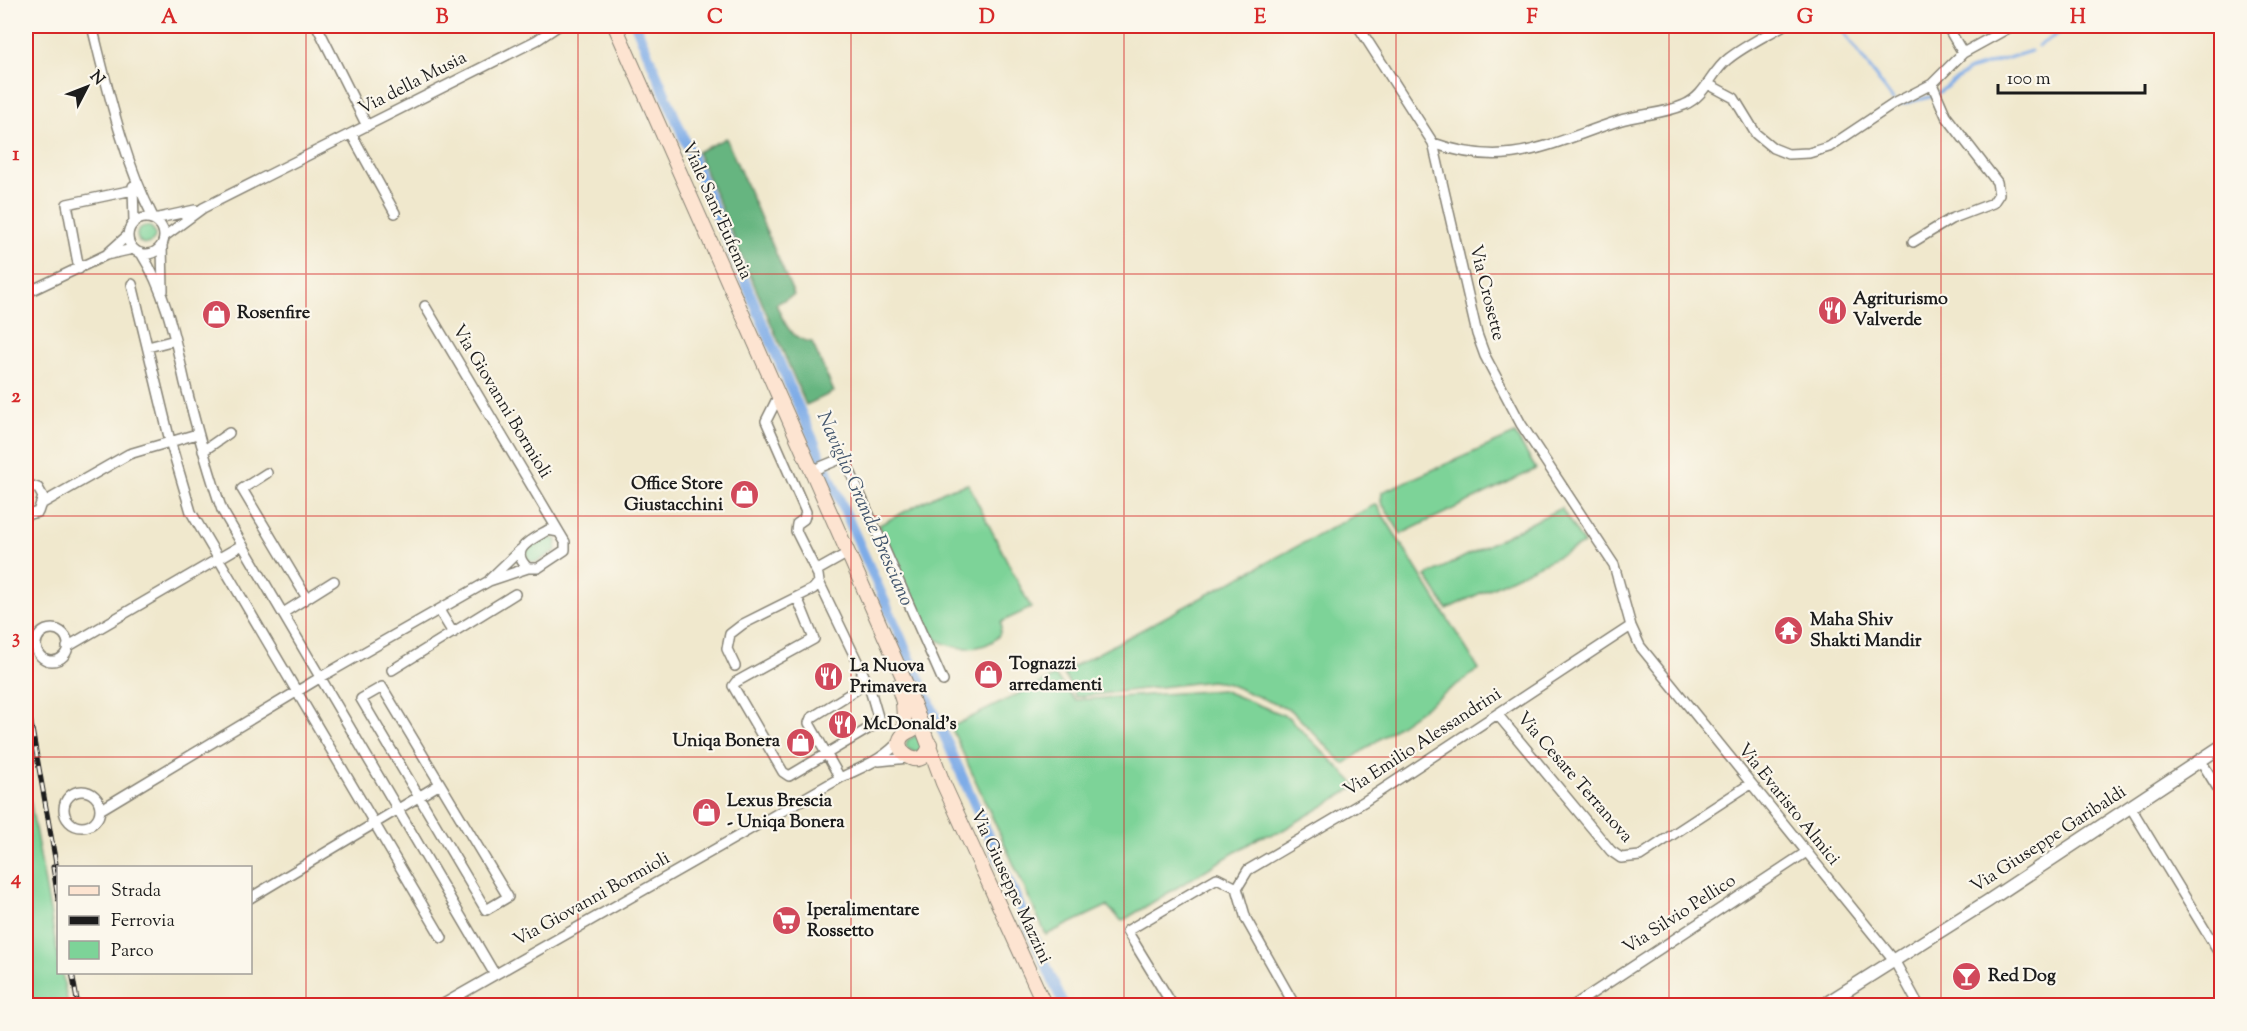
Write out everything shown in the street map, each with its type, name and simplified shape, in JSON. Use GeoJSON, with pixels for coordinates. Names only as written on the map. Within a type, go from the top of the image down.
{"type":"FeatureCollection","features":[{"type":"Feature","properties":{"kind":"main road","name":"Viale Sant'Eufemia"},"geometry":{"type":"LineString","coordinates":[[607,26],[621,40]]}},
{"type":"Feature","properties":{"kind":"main road","name":"Viale Sant'Eufemia"},"geometry":{"type":"LineString","coordinates":[[615,26],[778,397],[816,469],[848,553],[906,684],[927,739]]}},
{"type":"Feature","properties":{"kind":"main road","name":"Viale Sant'Eufemia"},"geometry":{"type":"LineString","coordinates":[[876,619],[903,702],[902,752],[912,759]]}},
{"type":"Feature","properties":{"kind":"main road"},"geometry":{"type":"LineString","coordinates":[[903,736],[913,730],[927,739],[927,753],[912,759]]}},
{"type":"Feature","properties":{"kind":"main road","name":"Via Giuseppe Mazzini"},"geometry":{"type":"LineString","coordinates":[[927,739],[943,783],[1045,1005]]}},
{"type":"Feature","properties":{"kind":"main road","name":"Via Giuseppe Mazzini"},"geometry":{"type":"LineString","coordinates":[[912,759],[943,783]]}},
{"type":"Feature","properties":{"kind":"street"},"geometry":{"type":"LineString","coordinates":[[92,26],[128,157],[142,195],[154,219],[162,226],[164,303]]}},
{"type":"Feature","properties":{"kind":"street"},"geometry":{"type":"LineString","coordinates":[[317,26],[367,126]]}},
{"type":"Feature","properties":{"kind":"street","name":"Via della Musia"},"geometry":{"type":"LineString","coordinates":[[26,292],[106,255],[128,235],[134,222],[143,217],[154,219],[203,208],[537,40],[555,26]]}},
{"type":"Feature","properties":{"kind":"street","name":"Via Crosette"},"geometry":{"type":"LineString","coordinates":[[1358,26],[1433,143],[1477,334],[1485,356],[1521,424],[1614,565],[1630,626]]}},
{"type":"Feature","properties":{"kind":"street"},"geometry":{"type":"LineString","coordinates":[[1433,143],[1485,154],[1518,154],[1620,120],[1685,105],[1700,94],[1726,60],[1782,26]]}},
{"type":"Feature","properties":{"kind":"street"},"geometry":{"type":"LineString","coordinates":[[1947,26],[1963,53]]}},
{"type":"Feature","properties":{"kind":"street"},"geometry":{"type":"LineString","coordinates":[[1708,84],[1734,98],[1756,134],[1773,148],[1788,154],[1809,153],[1829,147],[1895,103],[1932,84],[1963,53],[2012,26]]}},
{"type":"Feature","properties":{"kind":"street"},"geometry":{"type":"LineString","coordinates":[[1913,242],[1951,219],[1993,203],[1999,194],[1997,182],[1946,116],[1932,84]]}},
{"type":"Feature","properties":{"kind":"street","name":"Via della Musia"},"geometry":{"type":"LineString","coordinates":[[352,135],[395,213]]}},
{"type":"Feature","properties":{"kind":"street"},"geometry":{"type":"LineString","coordinates":[[128,157],[133,190],[134,222]]}},
{"type":"Feature","properties":{"kind":"street"},"geometry":{"type":"LineString","coordinates":[[79,268],[67,204],[133,190]]}},
{"type":"Feature","properties":{"kind":"street","name":"Via della Musia"},"geometry":{"type":"LineString","coordinates":[[106,255],[137,251],[153,253],[203,208]]}},
{"type":"Feature","properties":{"kind":"street"},"geometry":{"type":"LineString","coordinates":[[128,235],[137,251],[152,269],[164,303],[202,451],[222,510],[494,973]]}},
{"type":"Feature","properties":{"kind":"street"},"geometry":{"type":"LineString","coordinates":[[132,284],[170,441],[192,512],[218,561],[442,938]]}},
{"type":"Feature","properties":{"kind":"street","name":"Via Giovanni Bormioli"},"geometry":{"type":"LineString","coordinates":[[425,306],[559,532]]}},
{"type":"Feature","properties":{"kind":"street"},"geometry":{"type":"LineString","coordinates":[[148,347],[175,340]]}},
{"type":"Feature","properties":{"kind":"street"},"geometry":{"type":"LineString","coordinates":[[778,397],[766,421],[806,512],[796,531],[862,674],[878,717],[876,724],[792,775],[785,775],[734,689],[736,682],[814,639],[797,597]]}},
{"type":"Feature","properties":{"kind":"street"},"geometry":{"type":"LineString","coordinates":[[26,515],[38,512],[43,503],[129,454],[198,434]]}},
{"type":"Feature","properties":{"kind":"street"},"geometry":{"type":"LineString","coordinates":[[202,451],[229,434]]}},
{"type":"Feature","properties":{"kind":"street"},"geometry":{"type":"LineString","coordinates":[[816,469],[842,459],[846,463],[943,681]]}},
{"type":"Feature","properties":{"kind":"street"},"geometry":{"type":"LineString","coordinates":[[267,473],[242,489],[307,598]]}},
{"type":"Feature","properties":{"kind":"street"},"geometry":{"type":"LineString","coordinates":[[26,484],[38,488],[43,503]]}},
{"type":"Feature","properties":{"kind":"street"},"geometry":{"type":"LineString","coordinates":[[548,514],[548,530]]}},
{"type":"Feature","properties":{"kind":"street"},"geometry":{"type":"LineString","coordinates":[[100,810],[321,677],[489,581],[528,568],[538,568],[562,554],[565,542],[559,532],[548,530],[522,545],[519,556],[528,568]]}},
{"type":"Feature","properties":{"kind":"street"},"geometry":{"type":"LineString","coordinates":[[67,647],[242,545]]}},
{"type":"Feature","properties":{"kind":"street"},"geometry":{"type":"LineString","coordinates":[[489,581],[520,550]]}},
{"type":"Feature","properties":{"kind":"street"},"geometry":{"type":"LineString","coordinates":[[816,571],[848,553]]}},
{"type":"Feature","properties":{"kind":"street"},"geometry":{"type":"LineString","coordinates":[[283,613],[334,581]]}},
{"type":"Feature","properties":{"kind":"street"},"geometry":{"type":"LineString","coordinates":[[735,666],[727,649],[730,634],[744,624],[815,587],[819,582]]}},
{"type":"Feature","properties":{"kind":"street"},"geometry":{"type":"LineString","coordinates":[[392,670],[515,594]]}},
{"type":"Feature","properties":{"kind":"street"},"geometry":{"type":"LineString","coordinates":[[440,610],[453,633]]}},
{"type":"Feature","properties":{"kind":"street","name":"Via Emilio Alessandrini"},"geometry":{"type":"LineString","coordinates":[[1237,888],[1248,870],[1365,801],[1630,626]]}},
{"type":"Feature","properties":{"kind":"street","name":"Via Evaristo Almici"},"geometry":{"type":"LineString","coordinates":[[1630,626],[1653,665],[1894,960],[1918,1005]]}},
{"type":"Feature","properties":{"kind":"street"},"geometry":{"type":"LineString","coordinates":[[840,778],[809,725],[810,720],[856,690],[862,674]]}},
{"type":"Feature","properties":{"kind":"street"},"geometry":{"type":"LineString","coordinates":[[382,687],[440,784],[508,897],[486,910],[360,699],[382,687]]}},
{"type":"Feature","properties":{"kind":"street"},"geometry":{"type":"LineString","coordinates":[[856,690],[867,693],[872,699]]}},
{"type":"Feature","properties":{"kind":"street","name":"Via Cesare Terranova"},"geometry":{"type":"LineString","coordinates":[[1497,714],[1611,851],[1621,858],[1640,856],[1750,784]]}},
{"type":"Feature","properties":{"kind":"street"},"geometry":{"type":"LineString","coordinates":[[871,763],[888,752],[903,736]]}},
{"type":"Feature","properties":{"kind":"street","name":"Via Giuseppe Garibaldi"},"geometry":{"type":"LineString","coordinates":[[1821,1005],[2131,808],[2222,747]]}},
{"type":"Feature","properties":{"kind":"street"},"geometry":{"type":"LineString","coordinates":[[871,763],[912,759]]}},
{"type":"Feature","properties":{"kind":"street"},"geometry":{"type":"LineString","coordinates":[[2201,761],[2222,795]]}},
{"type":"Feature","properties":{"kind":"street","name":"Via Giovanni Bormioli"},"geometry":{"type":"LineString","coordinates":[[440,1005],[840,778],[871,763]]}},
{"type":"Feature","properties":{"kind":"street"},"geometry":{"type":"LineString","coordinates":[[252,897],[440,784]]}},
{"type":"Feature","properties":{"kind":"street"},"geometry":{"type":"LineString","coordinates":[[2131,808],[2222,958]]}},
{"type":"Feature","properties":{"kind":"street","name":"Via Silvio Pellico"},"geometry":{"type":"LineString","coordinates":[[1573,1005],[1805,853]]}},
{"type":"Feature","properties":{"kind":"street"},"geometry":{"type":"LineString","coordinates":[[1173,1005],[1127,931],[1217,878],[1237,888],[1246,919],[1295,1005]]}},
{"type":"Feature","properties":{"kind":"green space"},"geometry":{"type":"Polygon","coordinates":[[[726,138],[794,295],[776,304],[785,324],[793,334],[812,342],[834,392],[806,405],[697,152],[726,138]]]}},
{"type":"Feature","properties":{"kind":"green space"},"geometry":{"type":"Polygon","coordinates":[[[146,226],[152,229],[155,235],[152,241],[146,244],[140,241],[137,235],[140,229],[146,226]]]}},
{"type":"Feature","properties":{"kind":"green space"},"geometry":{"type":"Polygon","coordinates":[[[1515,434],[1536,469],[1401,534],[1381,502],[1382,492],[1515,434]]]}},
{"type":"Feature","properties":{"kind":"green space"},"geometry":{"type":"Polygon","coordinates":[[[968,484],[1031,608],[1001,622],[1000,634],[993,641],[978,647],[965,648],[951,646],[938,640],[925,627],[910,600],[879,525],[944,491],[968,484]]]}},
{"type":"Feature","properties":{"kind":"green space"},"geometry":{"type":"Polygon","coordinates":[[[1376,504],[1479,669],[1344,764],[1292,711],[1226,683],[1211,681],[1076,697],[1063,672],[1376,504]]]}},
{"type":"Feature","properties":{"kind":"green space"},"geometry":{"type":"Polygon","coordinates":[[[1561,508],[1584,544],[1447,609],[1426,576],[1561,508]]]}},
{"type":"Feature","properties":{"kind":"green space"},"geometry":{"type":"Polygon","coordinates":[[[548,536],[557,540],[556,550],[537,562],[528,561],[526,550],[548,536]]]}},
{"type":"Feature","properties":{"kind":"green space"},"geometry":{"type":"Polygon","coordinates":[[[1055,676],[1075,700],[1222,690],[1288,717],[1357,786],[1278,833],[1260,837],[1122,921],[1107,906],[1046,935],[951,727],[1055,676]]]}},
{"type":"Feature","properties":{"kind":"green space"},"geometry":{"type":"Polygon","coordinates":[[[915,736],[919,737],[923,747],[917,753],[906,748],[907,740],[915,736]]]}},
{"type":"Feature","properties":{"kind":"green space"},"geometry":{"type":"Polygon","coordinates":[[[26,778],[57,950],[57,974],[62,974],[68,1005],[26,1005],[26,778]]]}},
{"type":"Feature","properties":{"kind":"waterway","name":"Naviglio Grande Bresciano"},"geometry":{"type":"LineString","coordinates":[[636,26],[796,401],[1064,1006]]}},
{"type":"Feature","properties":{"kind":"waterway"},"geometry":{"type":"LineString","coordinates":[[1839,26],[1893,100]]}},
{"type":"Feature","properties":{"kind":"waterway"},"geometry":{"type":"LineString","coordinates":[[2038,46],[2071,26]]}},
{"type":"Feature","properties":{"kind":"waterway"},"geometry":{"type":"LineString","coordinates":[[1901,104],[1934,96],[1969,70],[2031,51]]}},
{"type":"Feature","properties":{"kind":"railway"},"geometry":{"type":"LineString","coordinates":[[26,695],[57,869]]}},
{"type":"Feature","properties":{"kind":"railway"},"geometry":{"type":"LineString","coordinates":[[53,867],[57,893]]}},
{"type":"Feature","properties":{"kind":"railway"},"geometry":{"type":"LineString","coordinates":[[72,974],[78,1006]]}},
{"type":"Feature","properties":{"kind":"place","name":"Agriturismo Valverde"},"geometry":{"type":"Point","coordinates":[1832,310]}},
{"type":"Feature","properties":{"kind":"place","name":"Rosenfire"},"geometry":{"type":"Point","coordinates":[216,314]}},
{"type":"Feature","properties":{"kind":"place","name":"Office Store Giustacchini"},"geometry":{"type":"Point","coordinates":[744,495]}},
{"type":"Feature","properties":{"kind":"place","name":"Maha Shiv Shakti Mandir"},"geometry":{"type":"Point","coordinates":[1789,631]}},
{"type":"Feature","properties":{"kind":"place","name":"Tognazzi arredamenti"},"geometry":{"type":"Point","coordinates":[988,675]}},
{"type":"Feature","properties":{"kind":"place","name":"La Nuova Primavera"},"geometry":{"type":"Point","coordinates":[829,677]}},
{"type":"Feature","properties":{"kind":"place","name":"McDonald's"},"geometry":{"type":"Point","coordinates":[842,725]}},
{"type":"Feature","properties":{"kind":"place","name":"Uniqa Bonera"},"geometry":{"type":"Point","coordinates":[801,742]}},
{"type":"Feature","properties":{"kind":"place","name":"Lexus Brescia - Uniqa Bonera"},"geometry":{"type":"Point","coordinates":[706,812]}},
{"type":"Feature","properties":{"kind":"place","name":"Iperalimentare Rossetto"},"geometry":{"type":"Point","coordinates":[786,921]}},
{"type":"Feature","properties":{"kind":"place","name":"Red Dog"},"geometry":{"type":"Point","coordinates":[1967,977]}}]}
